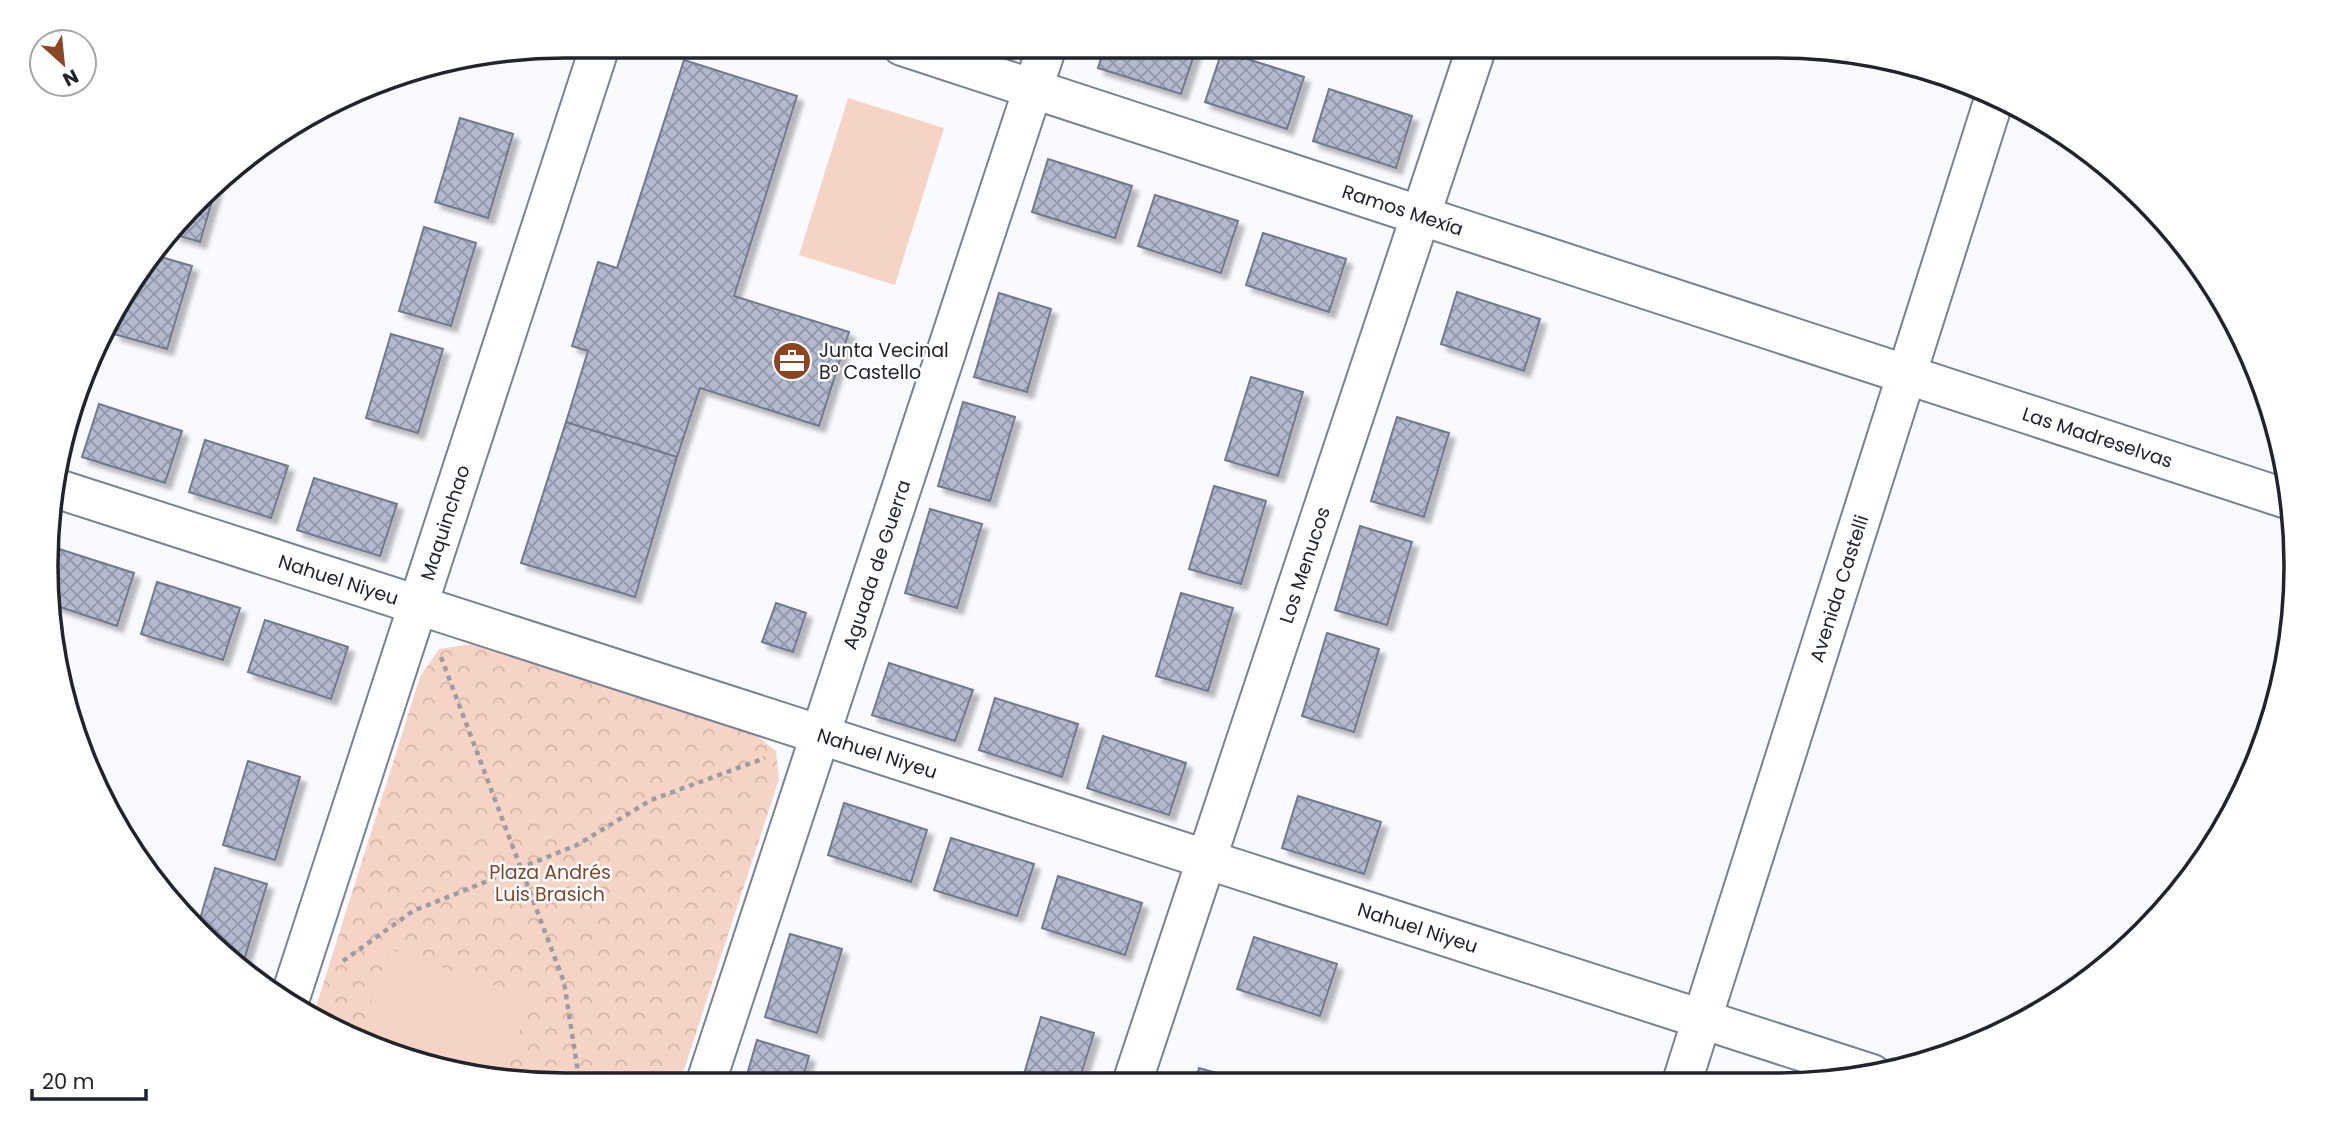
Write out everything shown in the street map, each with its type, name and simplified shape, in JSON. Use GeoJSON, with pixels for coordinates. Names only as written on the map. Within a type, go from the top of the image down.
{"type":"FeatureCollection","features":[{"type":"Feature","properties":{"kind":"street","name":"Maquinchao"},"geometry":{"type":"LineString","coordinates":[[292,993],[596,58]]}},
{"type":"Feature","properties":{"kind":"street","name":"Ramos Mexía"},"geometry":{"type":"LineString","coordinates":[[939,58],[1905,374]]}},
{"type":"Feature","properties":{"kind":"street","name":"Aguada de Guerra"},"geometry":{"type":"LineString","coordinates":[[709,1073],[1043,58]]}},
{"type":"Feature","properties":{"kind":"street","name":"Los Menucos"},"geometry":{"type":"LineString","coordinates":[[1135,1073],[1473,58]]}},
{"type":"Feature","properties":{"kind":"street","name":"Avenida Castelli"},"geometry":{"type":"LineString","coordinates":[[1685,1073],[1992,106]]}},
{"type":"Feature","properties":{"kind":"street","name":"Las Madreselvas"},"geometry":{"type":"LineString","coordinates":[[1905,374],[2280,497]]}},
{"type":"Feature","properties":{"kind":"street","name":"Nahuel Niyeu"},"geometry":{"type":"LineString","coordinates":[[64,491],[1852,1067]]}},
{"type":"Feature","properties":{"kind":"path"},"geometry":{"type":"LineString","coordinates":[[418,605],[449,674],[564,982],[578,1073]]}},
{"type":"Feature","properties":{"kind":"path"},"geometry":{"type":"LineString","coordinates":[[292,993],[348,958],[413,911],[577,845],[651,800],[785,751],[820,734]]}},
{"type":"Feature","properties":{"kind":"green space"},"geometry":{"type":"Polygon","coordinates":[[[848,98],[944,128],[895,285],[799,255],[848,98]]]}},
{"type":"Feature","properties":{"kind":"green space","name":"Plaza Andrés Luis Brasich"},"geometry":{"type":"Polygon","coordinates":[[[479,643],[752,732],[776,751],[779,779],[683,1073],[566,1073],[499,1069],[434,1056],[402,1046],[371,1035],[316,1007],[420,677],[439,649],[479,643]]]}},
{"type":"Feature","properties":{"kind":"green space"},"geometry":{"type":"Polygon","coordinates":[[[390,949],[531,999],[505,1070],[434,1056],[361,1030],[390,949]]]}},
{"type":"Feature","properties":{"kind":"building"},"geometry":{"type":"Polygon","coordinates":[[[1101,58],[1193,58],[1181,94],[1098,68],[1101,58]]]}},
{"type":"Feature","properties":{"kind":"building"},"geometry":{"type":"Polygon","coordinates":[[[1220,58],[1244,58],[1304,77],[1287,129],[1205,102],[1220,58]]]}},
{"type":"Feature","properties":{"kind":"building"},"geometry":{"type":"Polygon","coordinates":[[[684,60],[797,96],[734,296],[849,332],[819,426],[700,388],[677,457],[566,422],[588,351],[572,346],[598,262],[617,268],[684,60]]]}},
{"type":"Feature","properties":{"kind":"building"},"geometry":{"type":"Polygon","coordinates":[[[1329,89],[1412,116],[1396,168],[1313,141],[1329,89]]]}},
{"type":"Feature","properties":{"kind":"building"},"geometry":{"type":"Polygon","coordinates":[[[460,118],[513,134],[488,218],[435,202],[460,118]]]}},
{"type":"Feature","properties":{"kind":"building"},"geometry":{"type":"Polygon","coordinates":[[[1048,159],[1132,186],[1115,238],[1032,212],[1048,159]]]}},
{"type":"Feature","properties":{"kind":"building"},"geometry":{"type":"Polygon","coordinates":[[[1155,195],[1238,221],[1221,273],[1138,246],[1155,195]]]}},
{"type":"Feature","properties":{"kind":"building"},"geometry":{"type":"Polygon","coordinates":[[[212,200],[200,242],[180,236],[212,200]]]}},
{"type":"Feature","properties":{"kind":"building"},"geometry":{"type":"Polygon","coordinates":[[[424,227],[476,243],[451,326],[399,311],[424,227]]]}},
{"type":"Feature","properties":{"kind":"building"},"geometry":{"type":"Polygon","coordinates":[[[1263,233],[1346,259],[1329,312],[1246,285],[1263,233]]]}},
{"type":"Feature","properties":{"kind":"building"},"geometry":{"type":"Polygon","coordinates":[[[162,257],[192,266],[167,349],[114,334],[143,283],[162,257]]]}},
{"type":"Feature","properties":{"kind":"building"},"geometry":{"type":"Polygon","coordinates":[[[1457,292],[1540,319],[1524,371],[1441,344],[1457,292]]]}},
{"type":"Feature","properties":{"kind":"building"},"geometry":{"type":"Polygon","coordinates":[[[999,293],[1051,309],[1027,392],[974,377],[999,293]]]}},
{"type":"Feature","properties":{"kind":"building"},"geometry":{"type":"Polygon","coordinates":[[[391,334],[443,349],[418,433],[366,418],[391,334]]]}},
{"type":"Feature","properties":{"kind":"building"},"geometry":{"type":"Polygon","coordinates":[[[1251,377],[1303,392],[1278,476],[1225,460],[1251,377]]]}},
{"type":"Feature","properties":{"kind":"building"},"geometry":{"type":"Polygon","coordinates":[[[963,402],[1015,417],[990,501],[938,486],[963,402]]]}},
{"type":"Feature","properties":{"kind":"building"},"geometry":{"type":"Polygon","coordinates":[[[99,404],[182,431],[165,483],[82,457],[99,404]]]}},
{"type":"Feature","properties":{"kind":"building"},"geometry":{"type":"Polygon","coordinates":[[[1397,417],[1449,433],[1424,517],[1371,501],[1397,417]]]}},
{"type":"Feature","properties":{"kind":"building"},"geometry":{"type":"Polygon","coordinates":[[[566,422],[677,457],[635,597],[521,563],[566,422]]]}},
{"type":"Feature","properties":{"kind":"building"},"geometry":{"type":"Polygon","coordinates":[[[205,440],[288,466],[271,518],[189,492],[205,440]]]}},
{"type":"Feature","properties":{"kind":"building"},"geometry":{"type":"Polygon","coordinates":[[[314,478],[397,504],[380,556],[297,530],[314,478]]]}},
{"type":"Feature","properties":{"kind":"building"},"geometry":{"type":"Polygon","coordinates":[[[1214,486],[1266,501],[1241,584],[1189,569],[1214,486]]]}},
{"type":"Feature","properties":{"kind":"building"},"geometry":{"type":"Polygon","coordinates":[[[930,509],[982,524],[957,608],[905,593],[930,509]]]}},
{"type":"Feature","properties":{"kind":"building"},"geometry":{"type":"Polygon","coordinates":[[[1360,526],[1412,542],[1387,625],[1335,610],[1360,526]]]}},
{"type":"Feature","properties":{"kind":"building"},"geometry":{"type":"Polygon","coordinates":[[[59,549],[134,573],[117,626],[60,607],[59,549]]]}},
{"type":"Feature","properties":{"kind":"building"},"geometry":{"type":"Polygon","coordinates":[[[157,582],[240,608],[223,660],[141,634],[157,582]]]}},
{"type":"Feature","properties":{"kind":"building"},"geometry":{"type":"Polygon","coordinates":[[[1181,593],[1233,608],[1208,691],[1156,676],[1181,593]]]}},
{"type":"Feature","properties":{"kind":"building"},"geometry":{"type":"Polygon","coordinates":[[[776,603],[806,613],[793,652],[762,642],[776,603]]]}},
{"type":"Feature","properties":{"kind":"building"},"geometry":{"type":"Polygon","coordinates":[[[265,620],[348,647],[331,699],[248,672],[265,620]]]}},
{"type":"Feature","properties":{"kind":"building"},"geometry":{"type":"Polygon","coordinates":[[[1327,633],[1379,649],[1354,732],[1302,716],[1327,633]]]}},
{"type":"Feature","properties":{"kind":"building"},"geometry":{"type":"Polygon","coordinates":[[[889,663],[973,690],[955,741],[872,715],[889,663]]]}},
{"type":"Feature","properties":{"kind":"building"},"geometry":{"type":"Polygon","coordinates":[[[995,698],[1078,724],[1062,777],[979,750],[995,698]]]}},
{"type":"Feature","properties":{"kind":"building"},"geometry":{"type":"Polygon","coordinates":[[[1103,736],[1186,763],[1169,815],[1087,788],[1103,736]]]}},
{"type":"Feature","properties":{"kind":"building"},"geometry":{"type":"Polygon","coordinates":[[[248,761],[300,777],[275,860],[223,845],[248,761]]]}},
{"type":"Feature","properties":{"kind":"building"},"geometry":{"type":"Polygon","coordinates":[[[1298,796],[1381,822],[1364,874],[1282,848],[1298,796]]]}},
{"type":"Feature","properties":{"kind":"building"},"geometry":{"type":"Polygon","coordinates":[[[844,803],[927,830],[911,882],[828,855],[844,803]]]}},
{"type":"Feature","properties":{"kind":"building"},"geometry":{"type":"Polygon","coordinates":[[[951,838],[1034,864],[1017,916],[934,890],[951,838]]]}},
{"type":"Feature","properties":{"kind":"building"},"geometry":{"type":"Polygon","coordinates":[[[215,868],[267,884],[245,958],[200,918],[215,868]]]}},
{"type":"Feature","properties":{"kind":"building"},"geometry":{"type":"Polygon","coordinates":[[[1058,876],[1142,903],[1125,955],[1042,928],[1058,876]]]}},
{"type":"Feature","properties":{"kind":"building"},"geometry":{"type":"Polygon","coordinates":[[[790,934],[842,949],[817,1033],[765,1017],[790,934]]]}},
{"type":"Feature","properties":{"kind":"building"},"geometry":{"type":"Polygon","coordinates":[[[1254,937],[1337,964],[1320,1016],[1237,989],[1254,937]]]}},
{"type":"Feature","properties":{"kind":"building"},"geometry":{"type":"Polygon","coordinates":[[[1041,1017],[1094,1033],[1081,1073],[1024,1073],[1041,1017]]]}},
{"type":"Feature","properties":{"kind":"building"},"geometry":{"type":"Polygon","coordinates":[[[757,1040],[809,1056],[804,1073],[747,1073],[757,1040]]]}},
{"type":"Feature","properties":{"kind":"building"},"geometry":{"type":"Polygon","coordinates":[[[1199,1068],[1216,1073],[1198,1073],[1199,1068]]]}},
{"type":"Feature","properties":{"kind":"place","name":"Junta Vecinal B° Castello"},"geometry":{"type":"Point","coordinates":[792,361]}}]}
